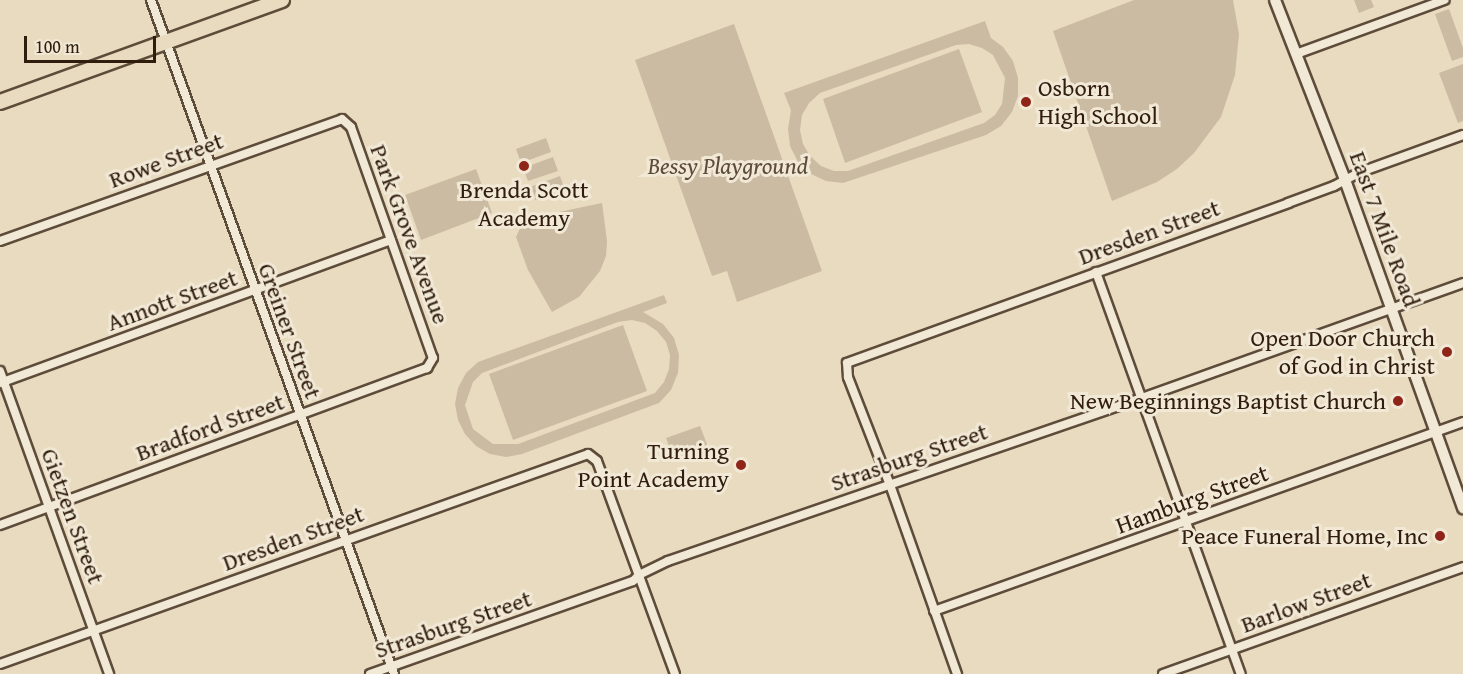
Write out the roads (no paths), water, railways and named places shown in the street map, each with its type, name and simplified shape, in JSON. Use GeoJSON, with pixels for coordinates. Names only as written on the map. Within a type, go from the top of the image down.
{"type":"FeatureCollection","features":[{"type":"Feature","properties":{"kind":"main road"},"geometry":{"type":"LineString","coordinates":[[0,102],[282,0]]}},
{"type":"Feature","properties":{"kind":"street","name":"Greiner Street"},"geometry":{"type":"LineString","coordinates":[[151,0],[344,540],[393,670]]}},
{"type":"Feature","properties":{"kind":"street","name":"East 7 Mile Road"},"geometry":{"type":"LineString","coordinates":[[1275,0],[1345,180],[1463,508]]}},
{"type":"Feature","properties":{"kind":"street"},"geometry":{"type":"LineString","coordinates":[[1296,54],[1444,0]]}},
{"type":"Feature","properties":{"kind":"street","name":"Rowe Street"},"geometry":{"type":"LineString","coordinates":[[0,241],[337,118],[346,120]]}},
{"type":"Feature","properties":{"kind":"street","name":"Park Grove Avenue"},"geometry":{"type":"LineString","coordinates":[[346,120],[351,127],[392,240],[432,354],[432,363]]}},
{"type":"Feature","properties":{"kind":"street","name":"Dresden Street"},"geometry":{"type":"LineString","coordinates":[[891,485],[848,377],[847,363],[1288,203],[1463,135]]}},
{"type":"Feature","properties":{"kind":"street","name":"Annott Street"},"geometry":{"type":"LineString","coordinates":[[2,383],[392,240]]}},
{"type":"Feature","properties":{"kind":"street"},"geometry":{"type":"LineString","coordinates":[[1096,272],[1241,674]]}},
{"type":"Feature","properties":{"kind":"street","name":"Strasburg Street"},"geometry":{"type":"LineString","coordinates":[[370,674],[393,670],[633,581],[639,575],[668,561],[1142,398],[1463,283]]}},
{"type":"Feature","properties":{"kind":"street","name":"Bradford Street"},"geometry":{"type":"LineString","coordinates":[[0,525],[427,368],[432,363]]}},
{"type":"Feature","properties":{"kind":"street","name":"Gietzen Street"},"geometry":{"type":"LineString","coordinates":[[0,371],[2,383],[109,674]]}},
{"type":"Feature","properties":{"kind":"street","name":"Hamburg Street"},"geometry":{"type":"LineString","coordinates":[[934,611],[1463,422]]}},
{"type":"Feature","properties":{"kind":"street","name":"Dresden Street"},"geometry":{"type":"LineString","coordinates":[[0,664],[583,455],[591,455],[597,461],[639,575]]}},
{"type":"Feature","properties":{"kind":"street"},"geometry":{"type":"LineString","coordinates":[[891,485],[957,674]]}},
{"type":"Feature","properties":{"kind":"street","name":"Barlow Street"},"geometry":{"type":"LineString","coordinates":[[1163,674],[1463,567]]}},
{"type":"Feature","properties":{"kind":"street"},"geometry":{"type":"LineString","coordinates":[[639,575],[675,674]]}},
{"type":"Feature","properties":{"kind":"place","name":"Osborn High School"},"geometry":{"type":"Point","coordinates":[1026,102]}},
{"type":"Feature","properties":{"kind":"place","name":"Brenda Scott Academy"},"geometry":{"type":"Point","coordinates":[524,166]}},
{"type":"Feature","properties":{"kind":"place","name":"Open Door Church of God in Christ"},"geometry":{"type":"Point","coordinates":[1447,352]}},
{"type":"Feature","properties":{"kind":"place","name":"New Beginnings Baptist Church"},"geometry":{"type":"Point","coordinates":[1398,401]}},
{"type":"Feature","properties":{"kind":"place","name":"Turning Point Academy"},"geometry":{"type":"Point","coordinates":[741,465]}},
{"type":"Feature","properties":{"kind":"place","name":"Peace Funeral Home, Inc"},"geometry":{"type":"Point","coordinates":[1440,536]}},
{"type":"Feature","properties":{"kind":"park label","name":"Bessy Playground"},"geometry":{"type":"Point","coordinates":[728,166]}}]}
